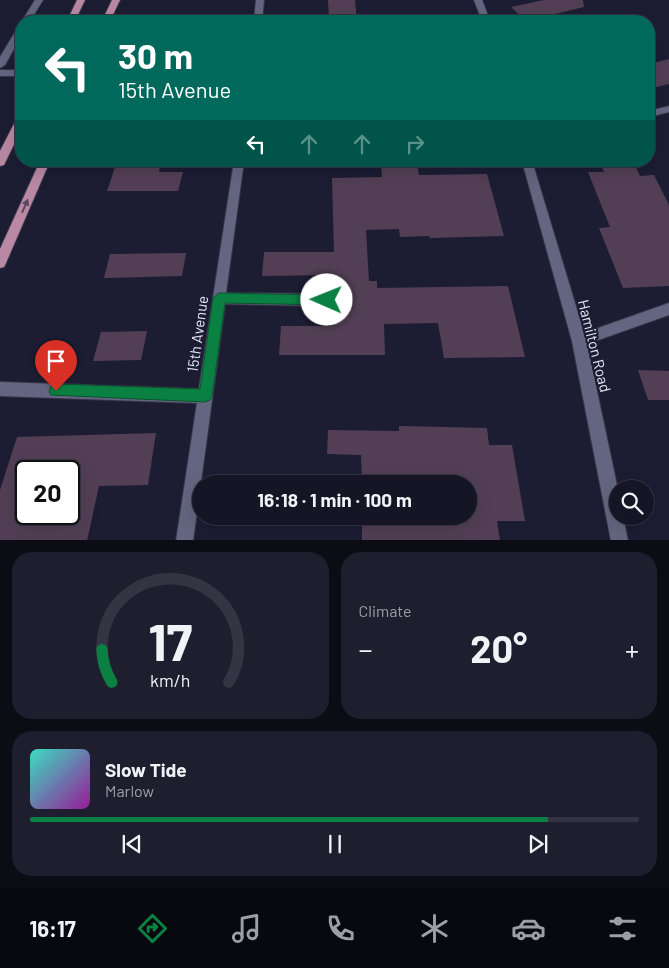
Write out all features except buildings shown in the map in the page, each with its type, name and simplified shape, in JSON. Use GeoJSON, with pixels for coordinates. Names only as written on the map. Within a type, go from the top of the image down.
{"type":"FeatureCollection","features":[{"type":"Feature","properties":{"kind":"main road"},"geometry":{"type":"LineString","coordinates":[[74,15],[81,0]]}},
{"type":"Feature","properties":{"kind":"main road"},"geometry":{"type":"LineString","coordinates":[[109,15],[116,0]]}},
{"type":"Feature","properties":{"kind":"main road"},"geometry":{"type":"LineString","coordinates":[[0,162],[15,132]]}},
{"type":"Feature","properties":{"kind":"main road"},"geometry":{"type":"LineString","coordinates":[[0,263],[42,167]]}},
{"type":"Feature","properties":{"kind":"street"},"geometry":{"type":"LineString","coordinates":[[30,15],[39,0]]}},
{"type":"Feature","properties":{"kind":"street"},"geometry":{"type":"LineString","coordinates":[[259,15],[260,0]]}},
{"type":"Feature","properties":{"kind":"street"},"geometry":{"type":"LineString","coordinates":[[478,0],[484,15]]}},
{"type":"Feature","properties":{"kind":"street"},"geometry":{"type":"LineString","coordinates":[[0,65],[15,39]]}},
{"type":"Feature","properties":{"kind":"street"},"geometry":{"type":"LineString","coordinates":[[0,73],[15,73]]}},
{"type":"Feature","properties":{"kind":"street"},"geometry":{"type":"LineString","coordinates":[[655,112],[669,108]]}},
{"type":"Feature","properties":{"kind":"street","name":"15th Avenue"},"geometry":{"type":"LineString","coordinates":[[184,540],[238,167]]}},
{"type":"Feature","properties":{"kind":"street","name":"Hamilton Road"},"geometry":{"type":"LineString","coordinates":[[529,167],[579,341],[620,540]]}},
{"type":"Feature","properties":{"kind":"street"},"geometry":{"type":"LineString","coordinates":[[219,298],[327,300]]}},
{"type":"Feature","properties":{"kind":"street"},"geometry":{"type":"LineString","coordinates":[[579,341],[669,309]]}},
{"type":"Feature","properties":{"kind":"street"},"geometry":{"type":"LineString","coordinates":[[0,389],[205,396]]}},
{"type":"Feature","properties":{"kind":"route"},"geometry":{"type":"LineString","coordinates":[[56,391],[205,396],[219,298],[327,300]]}}]}
